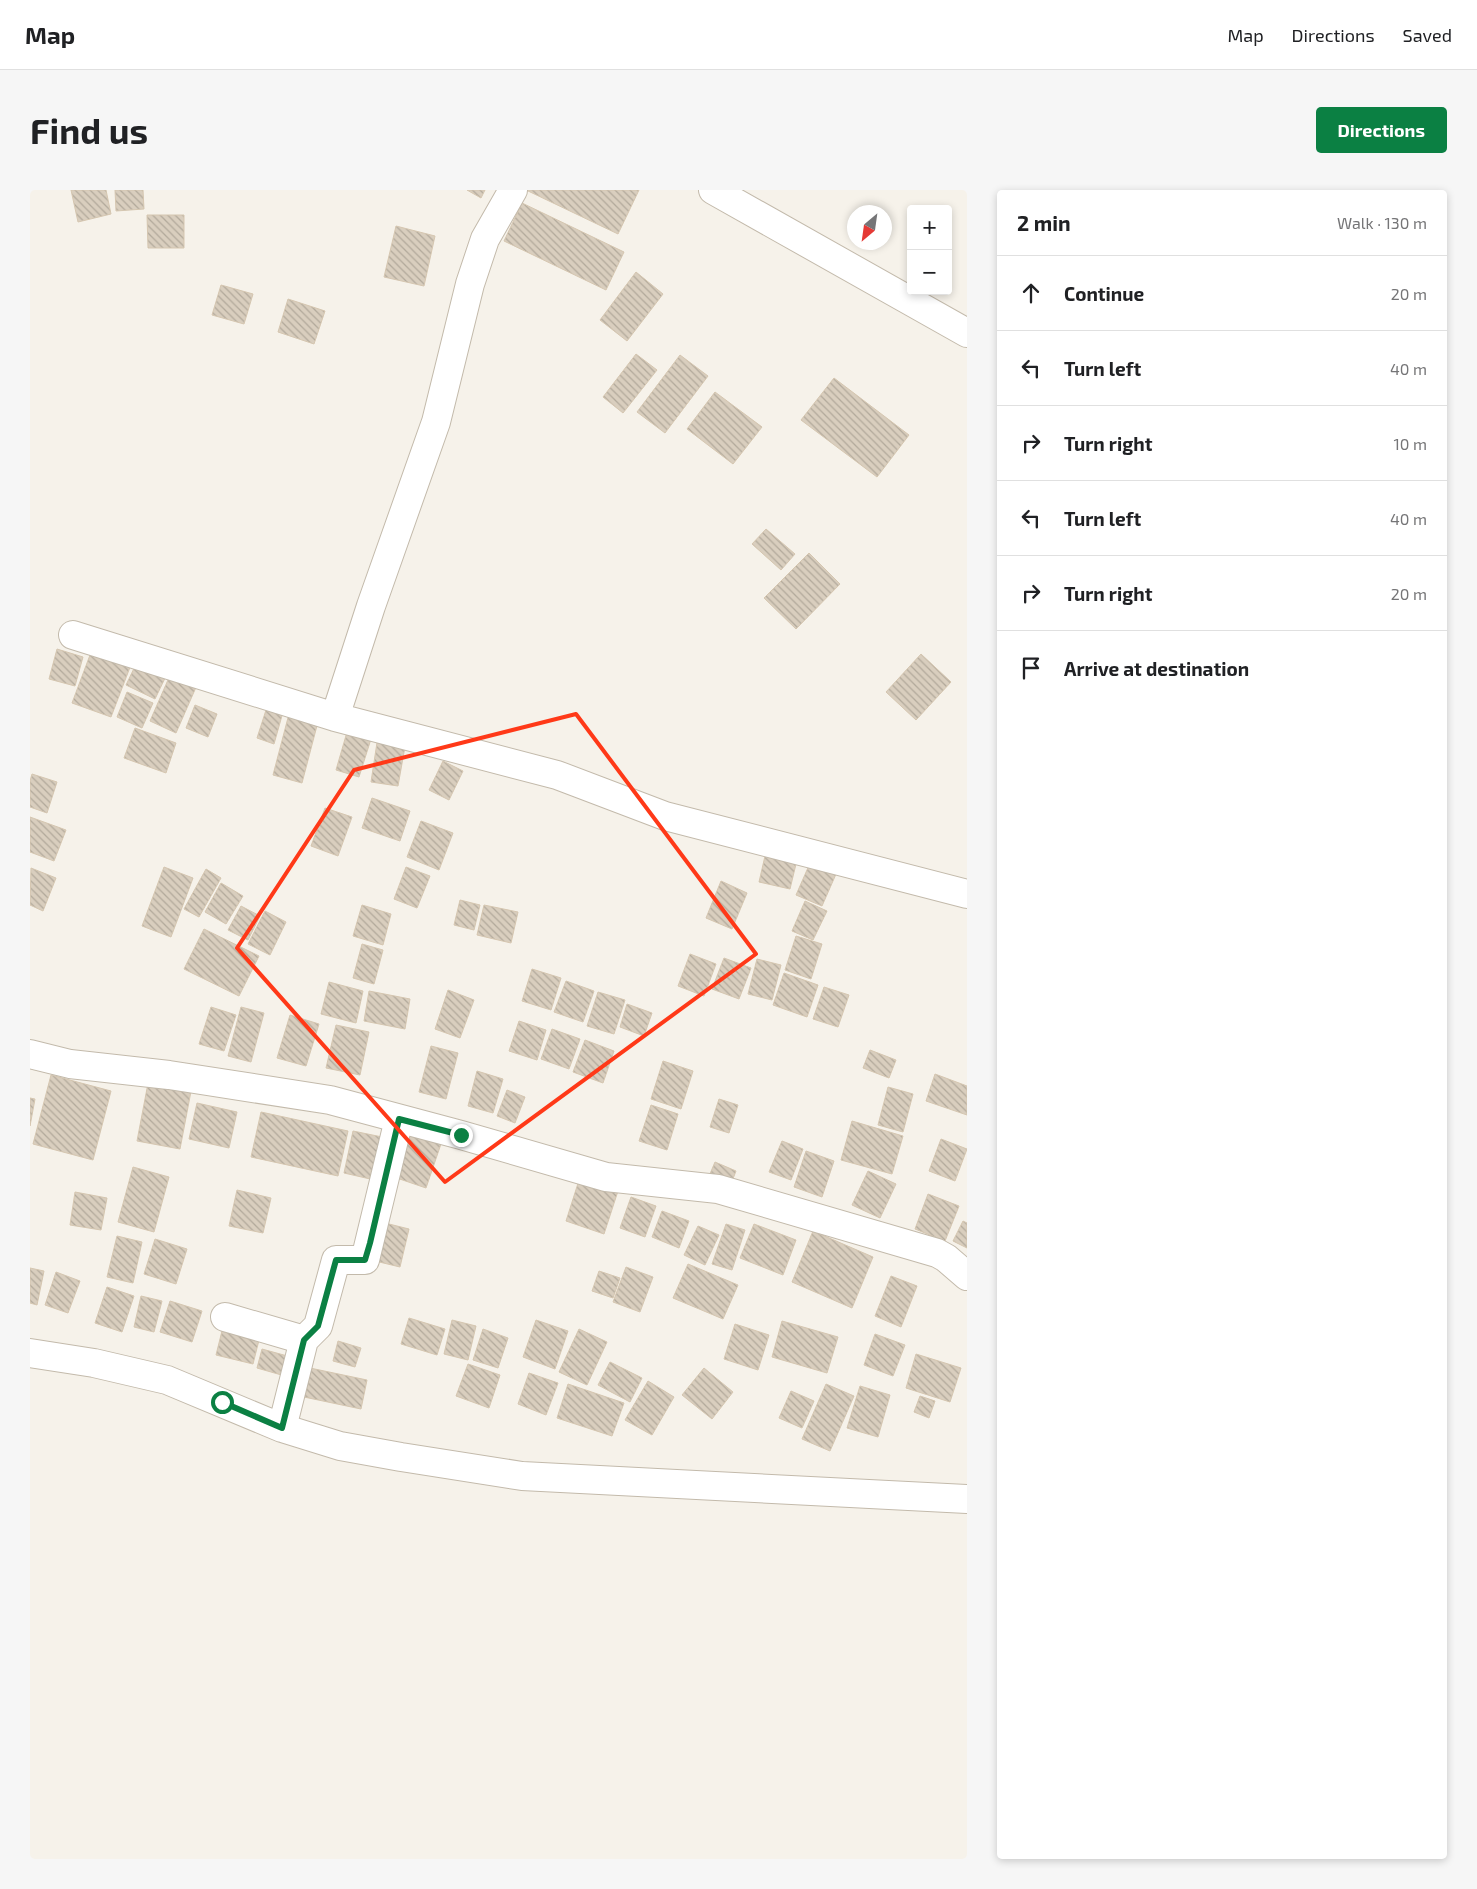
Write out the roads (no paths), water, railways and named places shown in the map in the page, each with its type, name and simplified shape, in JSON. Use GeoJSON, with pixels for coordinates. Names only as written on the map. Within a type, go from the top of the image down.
{"type":"FeatureCollection","features":[{"type":"Feature","properties":{"kind":"street"},"geometry":{"type":"LineString","coordinates":[[335,717],[370,606],[436,422],[470,284],[485,239],[513,190]]}},
{"type":"Feature","properties":{"kind":"street"},"geometry":{"type":"LineString","coordinates":[[713,190],[967,333]]}},
{"type":"Feature","properties":{"kind":"street"},"geometry":{"type":"LineString","coordinates":[[73,635],[335,717],[557,775],[665,816],[967,894]]}},
{"type":"Feature","properties":{"kind":"street"},"geometry":{"type":"LineString","coordinates":[[30,1054],[70,1064],[169,1075],[330,1100],[606,1177],[718,1189],[937,1253],[946,1258],[967,1276]]}},
{"type":"Feature","properties":{"kind":"street"},"geometry":{"type":"LineString","coordinates":[[282,1428],[304,1340],[318,1326],[336,1260],[365,1260],[399,1119]]}},
{"type":"Feature","properties":{"kind":"street"},"geometry":{"type":"LineString","coordinates":[[225,1317],[304,1340]]}},
{"type":"Feature","properties":{"kind":"street"},"geometry":{"type":"LineString","coordinates":[[30,1353],[94,1363],[167,1380],[282,1428],[340,1446],[522,1476],[967,1499]]}}]}
